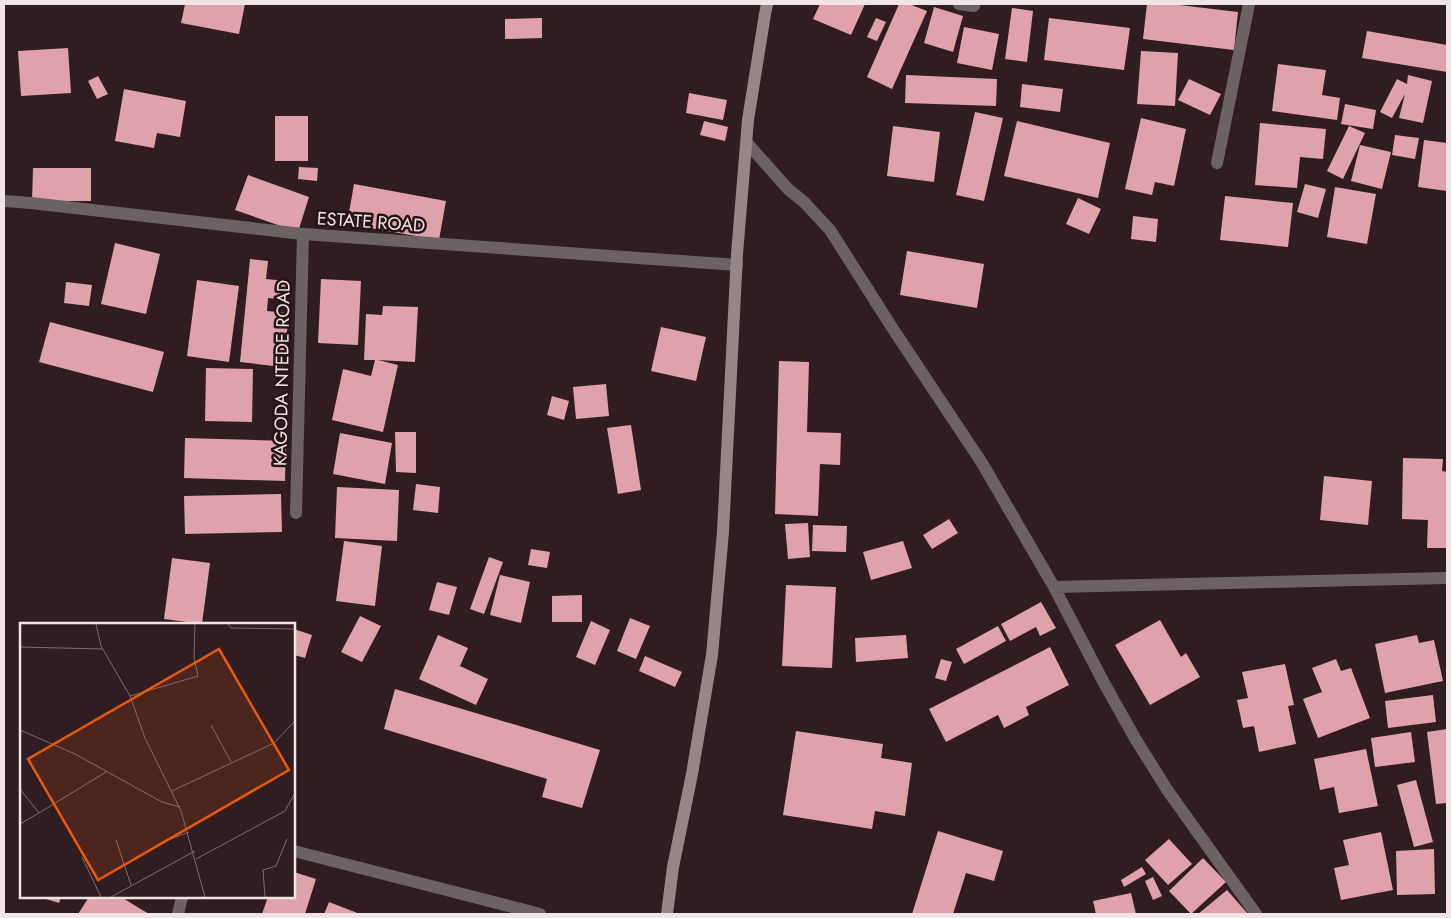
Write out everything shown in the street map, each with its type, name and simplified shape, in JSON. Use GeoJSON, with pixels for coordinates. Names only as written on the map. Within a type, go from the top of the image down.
{"type":"FeatureCollection","features":[{"type":"Feature","properties":{"kind":"street"},"geometry":{"type":"LineString","coordinates":[[667,914],[673,867],[692,774],[712,654],[723,532],[737,265],[746,143],[767,4]]}},
{"type":"Feature","properties":{"kind":"street"},"geometry":{"type":"LineString","coordinates":[[959,4],[974,6]]}},
{"type":"Feature","properties":{"kind":"street"},"geometry":{"type":"LineString","coordinates":[[1217,164],[1248,4]]}},
{"type":"Feature","properties":{"kind":"street"},"geometry":{"type":"LineString","coordinates":[[746,143],[788,189],[804,202],[830,230],[982,463],[1054,587],[1136,740],[1168,791],[1256,914]]}},
{"type":"Feature","properties":{"kind":"street","name":"ESTATE ROAD"},"geometry":{"type":"LineString","coordinates":[[4,202],[31,203],[303,234],[737,265]]}},
{"type":"Feature","properties":{"kind":"street","name":"KAGODA NTEDE ROAD"},"geometry":{"type":"LineString","coordinates":[[296,512],[303,234]]}},
{"type":"Feature","properties":{"kind":"street"},"geometry":{"type":"LineString","coordinates":[[1054,587],[1447,578]]}},
{"type":"Feature","properties":{"kind":"street"},"geometry":{"type":"LineString","coordinates":[[295,851],[540,914]]}},
{"type":"Feature","properties":{"kind":"street"},"geometry":{"type":"LineString","coordinates":[[178,914],[182,898]]}},
{"type":"Feature","properties":{"kind":"building"},"geometry":{"type":"Polygon","coordinates":[[[185,4],[245,4],[239,34],[181,23],[185,4]]]}},
{"type":"Feature","properties":{"kind":"building"},"geometry":{"type":"Polygon","coordinates":[[[820,4],[865,4],[851,35],[813,19],[820,4]]]}},
{"type":"Feature","properties":{"kind":"building"},"geometry":{"type":"Polygon","coordinates":[[[899,4],[909,4],[927,11],[892,89],[867,77],[899,4]]]}},
{"type":"Feature","properties":{"kind":"building"},"geometry":{"type":"Polygon","coordinates":[[[1147,4],[1171,4],[1238,12],[1234,50],[1143,39],[1147,4]]]}},
{"type":"Feature","properties":{"kind":"building"},"geometry":{"type":"Polygon","coordinates":[[[934,7],[963,16],[953,52],[924,43],[934,7]]]}},
{"type":"Feature","properties":{"kind":"building"},"geometry":{"type":"Polygon","coordinates":[[[1012,8],[1033,11],[1027,62],[1005,59],[1012,8]]]}},
{"type":"Feature","properties":{"kind":"building"},"geometry":{"type":"Polygon","coordinates":[[[542,18],[542,38],[505,39],[505,19],[542,18]]]}},
{"type":"Feature","properties":{"kind":"building"},"geometry":{"type":"Polygon","coordinates":[[[876,18],[886,22],[877,41],[867,37],[876,18]]]}},
{"type":"Feature","properties":{"kind":"building"},"geometry":{"type":"Polygon","coordinates":[[[1049,18],[1130,28],[1124,70],[1044,60],[1049,18]]]}},
{"type":"Feature","properties":{"kind":"building"},"geometry":{"type":"Polygon","coordinates":[[[964,27],[999,34],[992,70],[957,63],[964,27]]]}},
{"type":"Feature","properties":{"kind":"building"},"geometry":{"type":"Polygon","coordinates":[[[1367,31],[1447,45],[1447,72],[1362,58],[1367,31]]]}},
{"type":"Feature","properties":{"kind":"building"},"geometry":{"type":"Polygon","coordinates":[[[68,48],[71,93],[21,96],[18,51],[68,48]]]}},
{"type":"Feature","properties":{"kind":"building"},"geometry":{"type":"Polygon","coordinates":[[[1141,51],[1178,53],[1175,106],[1137,104],[1141,51]]]}},
{"type":"Feature","properties":{"kind":"building"},"geometry":{"type":"Polygon","coordinates":[[[1278,64],[1326,70],[1322,95],[1340,98],[1337,120],[1272,111],[1278,64]]]}},
{"type":"Feature","properties":{"kind":"building"},"geometry":{"type":"Polygon","coordinates":[[[906,75],[997,79],[996,106],[905,103],[906,75]]]}},
{"type":"Feature","properties":{"kind":"building"},"geometry":{"type":"Polygon","coordinates":[[[1408,75],[1432,81],[1423,123],[1399,118],[1405,94],[1392,118],[1380,112],[1397,79],[1407,84],[1408,75]]]}},
{"type":"Feature","properties":{"kind":"building"},"geometry":{"type":"Polygon","coordinates":[[[98,76],[108,94],[97,99],[88,81],[98,76]]]}},
{"type":"Feature","properties":{"kind":"building"},"geometry":{"type":"Polygon","coordinates":[[[1189,79],[1221,94],[1210,115],[1178,100],[1189,79]]]}},
{"type":"Feature","properties":{"kind":"building"},"geometry":{"type":"Polygon","coordinates":[[[1022,84],[1063,89],[1060,112],[1020,107],[1022,84]]]}},
{"type":"Feature","properties":{"kind":"building"},"geometry":{"type":"Polygon","coordinates":[[[124,89],[186,101],[180,137],[157,133],[154,148],[115,141],[124,89]]]}},
{"type":"Feature","properties":{"kind":"building"},"geometry":{"type":"Polygon","coordinates":[[[689,93],[727,100],[723,120],[686,113],[689,93]]]}},
{"type":"Feature","properties":{"kind":"building"},"geometry":{"type":"Polygon","coordinates":[[[1345,104],[1376,110],[1373,129],[1341,124],[1345,104]]]}},
{"type":"Feature","properties":{"kind":"building"},"geometry":{"type":"Polygon","coordinates":[[[975,112],[1003,118],[984,201],[956,195],[975,112]]]}},
{"type":"Feature","properties":{"kind":"building"},"geometry":{"type":"Polygon","coordinates":[[[275,116],[308,116],[308,161],[275,161],[275,116]]]}},
{"type":"Feature","properties":{"kind":"building"},"geometry":{"type":"Polygon","coordinates":[[[1141,118],[1186,129],[1174,186],[1155,182],[1152,195],[1125,189],[1141,118]]]}},
{"type":"Feature","properties":{"kind":"building"},"geometry":{"type":"Polygon","coordinates":[[[704,121],[728,127],[725,141],[700,135],[704,121]]]}},
{"type":"Feature","properties":{"kind":"building"},"geometry":{"type":"Polygon","coordinates":[[[1017,121],[1110,143],[1098,198],[1004,176],[1017,121]]]}},
{"type":"Feature","properties":{"kind":"building"},"geometry":{"type":"Polygon","coordinates":[[[1260,123],[1326,129],[1323,159],[1300,157],[1297,188],[1255,185],[1260,123]]]}},
{"type":"Feature","properties":{"kind":"building"},"geometry":{"type":"Polygon","coordinates":[[[893,126],[940,132],[934,182],[887,176],[893,126]]]}},
{"type":"Feature","properties":{"kind":"building"},"geometry":{"type":"Polygon","coordinates":[[[1349,126],[1365,133],[1343,179],[1327,171],[1349,126]]]}},
{"type":"Feature","properties":{"kind":"building"},"geometry":{"type":"Polygon","coordinates":[[[1395,135],[1419,138],[1415,159],[1392,155],[1395,135]]]}},
{"type":"Feature","properties":{"kind":"building"},"geometry":{"type":"Polygon","coordinates":[[[1424,140],[1447,143],[1447,191],[1418,187],[1424,140]]]}},
{"type":"Feature","properties":{"kind":"building"},"geometry":{"type":"Polygon","coordinates":[[[1360,145],[1391,152],[1382,189],[1351,181],[1360,145]]]}},
{"type":"Feature","properties":{"kind":"building"},"geometry":{"type":"Polygon","coordinates":[[[299,167],[318,168],[317,181],[298,179],[299,167]]]}},
{"type":"Feature","properties":{"kind":"building"},"geometry":{"type":"Polygon","coordinates":[[[33,168],[91,168],[91,201],[32,201],[33,168]]]}},
{"type":"Feature","properties":{"kind":"building"},"geometry":{"type":"Polygon","coordinates":[[[248,175],[309,197],[298,232],[235,210],[248,175]]]}},
{"type":"Feature","properties":{"kind":"building"},"geometry":{"type":"Polygon","coordinates":[[[354,184],[446,201],[439,240],[347,224],[354,184]]]}},
{"type":"Feature","properties":{"kind":"building"},"geometry":{"type":"Polygon","coordinates":[[[1305,184],[1326,189],[1318,218],[1297,212],[1305,184]]]}},
{"type":"Feature","properties":{"kind":"building"},"geometry":{"type":"Polygon","coordinates":[[[1335,187],[1376,194],[1367,244],[1327,237],[1335,187]]]}},
{"type":"Feature","properties":{"kind":"building"},"geometry":{"type":"Polygon","coordinates":[[[1225,196],[1293,203],[1288,247],[1220,240],[1225,196]]]}},
{"type":"Feature","properties":{"kind":"building"},"geometry":{"type":"Polygon","coordinates":[[[1078,198],[1101,209],[1089,234],[1066,224],[1078,198]]]}},
{"type":"Feature","properties":{"kind":"building"},"geometry":{"type":"Polygon","coordinates":[[[1133,216],[1158,219],[1156,242],[1131,239],[1133,216]]]}},
{"type":"Feature","properties":{"kind":"building"},"geometry":{"type":"Polygon","coordinates":[[[115,243],[160,254],[146,314],[101,304],[115,243]]]}},
{"type":"Feature","properties":{"kind":"building"},"geometry":{"type":"Polygon","coordinates":[[[907,251],[984,264],[977,308],[900,295],[907,251]]]}},
{"type":"Feature","properties":{"kind":"building"},"geometry":{"type":"Polygon","coordinates":[[[250,259],[268,261],[266,279],[287,281],[285,300],[268,298],[267,311],[289,313],[283,367],[240,362],[250,259]]]}},
{"type":"Feature","properties":{"kind":"building"},"geometry":{"type":"Polygon","coordinates":[[[321,279],[361,281],[358,345],[318,343],[321,279]]]}},
{"type":"Feature","properties":{"kind":"building"},"geometry":{"type":"Polygon","coordinates":[[[197,280],[239,286],[229,362],[187,356],[197,280]]]}},
{"type":"Feature","properties":{"kind":"building"},"geometry":{"type":"Polygon","coordinates":[[[66,282],[92,285],[89,306],[64,303],[66,282]]]}},
{"type":"Feature","properties":{"kind":"building"},"geometry":{"type":"Polygon","coordinates":[[[383,306],[418,307],[415,362],[378,360],[398,365],[383,432],[332,420],[343,369],[371,376],[375,360],[364,360],[366,314],[382,315],[383,306]]]}},
{"type":"Feature","properties":{"kind":"building"},"geometry":{"type":"Polygon","coordinates":[[[50,322],[164,352],[153,392],[39,362],[50,322]]]}},
{"type":"Feature","properties":{"kind":"building"},"geometry":{"type":"Polygon","coordinates":[[[661,327],[706,337],[696,381],[651,371],[661,327]]]}},
{"type":"Feature","properties":{"kind":"building"},"geometry":{"type":"Polygon","coordinates":[[[779,361],[809,362],[807,432],[841,433],[840,465],[820,464],[818,516],[775,514],[779,361]]]}},
{"type":"Feature","properties":{"kind":"building"},"geometry":{"type":"Polygon","coordinates":[[[206,368],[253,369],[252,422],[205,421],[206,368]]]}},
{"type":"Feature","properties":{"kind":"building"},"geometry":{"type":"Polygon","coordinates":[[[606,384],[609,416],[576,419],[573,387],[606,384]]]}},
{"type":"Feature","properties":{"kind":"building"},"geometry":{"type":"Polygon","coordinates":[[[552,396],[569,401],[564,420],[547,415],[552,396]]]}},
{"type":"Feature","properties":{"kind":"building"},"geometry":{"type":"Polygon","coordinates":[[[631,425],[641,490],[618,494],[607,428],[631,425]]]}},
{"type":"Feature","properties":{"kind":"building"},"geometry":{"type":"Polygon","coordinates":[[[395,432],[416,432],[416,473],[396,472],[395,432]]]}},
{"type":"Feature","properties":{"kind":"building"},"geometry":{"type":"Polygon","coordinates":[[[340,433],[392,443],[385,484],[333,474],[340,433]]]}},
{"type":"Feature","properties":{"kind":"building"},"geometry":{"type":"Polygon","coordinates":[[[185,438],[286,441],[285,481],[184,478],[185,438]]]}},
{"type":"Feature","properties":{"kind":"building"},"geometry":{"type":"Polygon","coordinates":[[[1403,458],[1443,459],[1442,471],[1447,472],[1447,548],[1427,548],[1428,520],[1402,519],[1403,458]]]}},
{"type":"Feature","properties":{"kind":"building"},"geometry":{"type":"Polygon","coordinates":[[[1324,476],[1372,481],[1368,525],[1320,520],[1324,476]]]}},
{"type":"Feature","properties":{"kind":"building"},"geometry":{"type":"Polygon","coordinates":[[[416,484],[440,487],[438,513],[413,510],[416,484]]]}},
{"type":"Feature","properties":{"kind":"building"},"geometry":{"type":"Polygon","coordinates":[[[337,487],[399,490],[397,541],[335,538],[337,487]]]}},
{"type":"Feature","properties":{"kind":"building"},"geometry":{"type":"Polygon","coordinates":[[[281,494],[282,532],[185,534],[184,496],[281,494]]]}},
{"type":"Feature","properties":{"kind":"building"},"geometry":{"type":"Polygon","coordinates":[[[949,519],[958,533],[932,549],[923,535],[949,519]]]}},
{"type":"Feature","properties":{"kind":"building"},"geometry":{"type":"Polygon","coordinates":[[[808,523],[810,557],[788,559],[785,524],[808,523]]]}},
{"type":"Feature","properties":{"kind":"building"},"geometry":{"type":"Polygon","coordinates":[[[813,525],[847,526],[846,552],[812,551],[813,525]]]}},
{"type":"Feature","properties":{"kind":"building"},"geometry":{"type":"Polygon","coordinates":[[[344,541],[382,546],[375,606],[336,601],[344,541]]]}},
{"type":"Feature","properties":{"kind":"building"},"geometry":{"type":"Polygon","coordinates":[[[903,541],[912,568],[871,580],[863,552],[903,541]]]}},
{"type":"Feature","properties":{"kind":"building"},"geometry":{"type":"Polygon","coordinates":[[[531,549],[550,552],[547,568],[528,565],[531,549]]]}},
{"type":"Feature","properties":{"kind":"building"},"geometry":{"type":"Polygon","coordinates":[[[489,557],[503,562],[484,614],[470,609],[489,557]]]}},
{"type":"Feature","properties":{"kind":"building"},"geometry":{"type":"Polygon","coordinates":[[[172,558],[210,563],[202,623],[164,619],[172,558]]]}},
{"type":"Feature","properties":{"kind":"building"},"geometry":{"type":"Polygon","coordinates":[[[500,575],[530,582],[521,623],[490,615],[500,575]]]}},
{"type":"Feature","properties":{"kind":"building"},"geometry":{"type":"Polygon","coordinates":[[[437,582],[457,587],[449,615],[429,610],[437,582]]]}},
{"type":"Feature","properties":{"kind":"building"},"geometry":{"type":"Polygon","coordinates":[[[786,585],[836,587],[832,668],[782,666],[786,585]]]}},
{"type":"Feature","properties":{"kind":"building"},"geometry":{"type":"Polygon","coordinates":[[[582,595],[582,622],[552,622],[552,596],[582,595]]]}},
{"type":"Feature","properties":{"kind":"building"},"geometry":{"type":"Polygon","coordinates":[[[1041,602],[1056,628],[1040,636],[1036,627],[1010,641],[1001,624],[1041,602]]]}},
{"type":"Feature","properties":{"kind":"building"},"geometry":{"type":"Polygon","coordinates":[[[360,616],[381,626],[362,662],[341,652],[360,616]]]}},
{"type":"Feature","properties":{"kind":"building"},"geometry":{"type":"Polygon","coordinates":[[[630,618],[650,626],[636,659],[617,651],[630,618]]]}},
{"type":"Feature","properties":{"kind":"building"},"geometry":{"type":"Polygon","coordinates":[[[1160,620],[1181,657],[1186,653],[1200,677],[1150,705],[1115,645],[1160,620]]]}},
{"type":"Feature","properties":{"kind":"building"},"geometry":{"type":"Polygon","coordinates":[[[591,621],[610,630],[595,665],[576,657],[591,621]]]}},
{"type":"Feature","properties":{"kind":"building"},"geometry":{"type":"Polygon","coordinates":[[[998,626],[1006,641],[964,664],[956,649],[998,626]]]}},
{"type":"Feature","properties":{"kind":"building"},"geometry":{"type":"Polygon","coordinates":[[[295,629],[312,635],[305,658],[295,655],[295,629]]]}},
{"type":"Feature","properties":{"kind":"building"},"geometry":{"type":"Polygon","coordinates":[[[438,635],[468,648],[460,666],[488,679],[476,705],[419,679],[438,635]]]}},
{"type":"Feature","properties":{"kind":"building"},"geometry":{"type":"Polygon","coordinates":[[[906,635],[908,658],[856,662],[855,638],[906,635]]]}},
{"type":"Feature","properties":{"kind":"building"},"geometry":{"type":"Polygon","coordinates":[[[1417,635],[1419,643],[1434,640],[1443,681],[1385,693],[1375,644],[1417,635]]]}},
{"type":"Feature","properties":{"kind":"building"},"geometry":{"type":"Polygon","coordinates":[[[1050,647],[1069,685],[1026,707],[1029,715],[1004,728],[998,715],[946,742],[929,709],[1050,647]]]}},
{"type":"Feature","properties":{"kind":"building"},"geometry":{"type":"Polygon","coordinates":[[[645,656],[682,672],[675,687],[639,671],[645,656]]]}},
{"type":"Feature","properties":{"kind":"building"},"geometry":{"type":"Polygon","coordinates":[[[941,659],[952,662],[946,681],[935,678],[941,659]]]}},
{"type":"Feature","properties":{"kind":"building"},"geometry":{"type":"Polygon","coordinates":[[[1336,659],[1341,671],[1351,668],[1370,718],[1318,738],[1303,699],[1322,692],[1312,668],[1336,659]]]}},
{"type":"Feature","properties":{"kind":"building"},"geometry":{"type":"Polygon","coordinates":[[[1285,664],[1294,705],[1288,706],[1296,744],[1259,752],[1254,726],[1243,728],[1237,700],[1248,698],[1242,672],[1285,664]]]}},
{"type":"Feature","properties":{"kind":"building"},"geometry":{"type":"Polygon","coordinates":[[[395,689],[600,750],[582,808],[542,797],[547,779],[384,729],[395,689]]]}},
{"type":"Feature","properties":{"kind":"building"},"geometry":{"type":"Polygon","coordinates":[[[1433,695],[1436,722],[1388,728],[1385,701],[1433,695]]]}},
{"type":"Feature","properties":{"kind":"building"},"geometry":{"type":"Polygon","coordinates":[[[1447,729],[1447,803],[1436,804],[1427,732],[1447,729]]]}},
{"type":"Feature","properties":{"kind":"building"},"geometry":{"type":"Polygon","coordinates":[[[796,731],[883,744],[881,758],[912,763],[905,816],[875,811],[872,829],[783,815],[796,731]]]}},
{"type":"Feature","properties":{"kind":"building"},"geometry":{"type":"Polygon","coordinates":[[[1411,732],[1415,762],[1375,767],[1371,738],[1411,732]]]}},
{"type":"Feature","properties":{"kind":"building"},"geometry":{"type":"Polygon","coordinates":[[[1366,749],[1378,806],[1339,813],[1334,787],[1320,790],[1314,759],[1366,749]]]}},
{"type":"Feature","properties":{"kind":"building"},"geometry":{"type":"Polygon","coordinates":[[[1416,780],[1433,842],[1414,847],[1397,785],[1416,780]]]}},
{"type":"Feature","properties":{"kind":"building"},"geometry":{"type":"Polygon","coordinates":[[[938,831],[1003,851],[994,881],[966,873],[953,914],[912,914],[938,831]]]}},
{"type":"Feature","properties":{"kind":"building"},"geometry":{"type":"Polygon","coordinates":[[[1381,832],[1393,890],[1341,900],[1334,868],[1349,865],[1343,840],[1381,832]]]}},
{"type":"Feature","properties":{"kind":"building"},"geometry":{"type":"Polygon","coordinates":[[[1169,839],[1192,864],[1168,885],[1145,860],[1169,839]]]}},
{"type":"Feature","properties":{"kind":"building"},"geometry":{"type":"Polygon","coordinates":[[[1434,849],[1435,894],[1397,895],[1396,851],[1434,849]]]}},
{"type":"Feature","properties":{"kind":"building"},"geometry":{"type":"Polygon","coordinates":[[[1203,858],[1226,882],[1191,914],[1169,891],[1203,858]]]}},
{"type":"Feature","properties":{"kind":"building"},"geometry":{"type":"Polygon","coordinates":[[[1142,867],[1146,874],[1124,887],[1121,880],[1142,867]]]}},
{"type":"Feature","properties":{"kind":"building"},"geometry":{"type":"Polygon","coordinates":[[[295,872],[316,879],[305,914],[262,914],[268,898],[295,898],[295,872]]]}},
{"type":"Feature","properties":{"kind":"building"},"geometry":{"type":"Polygon","coordinates":[[[1153,877],[1162,896],[1153,900],[1145,881],[1153,877]]]}},
{"type":"Feature","properties":{"kind":"building"},"geometry":{"type":"Polygon","coordinates":[[[1227,890],[1248,914],[1198,914],[1227,890]]]}},
{"type":"Feature","properties":{"kind":"building"},"geometry":{"type":"Polygon","coordinates":[[[1131,893],[1136,914],[1096,914],[1093,901],[1131,893]]]}},
{"type":"Feature","properties":{"kind":"building"},"geometry":{"type":"Polygon","coordinates":[[[43,898],[61,898],[59,903],[43,898]]]}},
{"type":"Feature","properties":{"kind":"building"},"geometry":{"type":"Polygon","coordinates":[[[88,898],[123,898],[149,914],[78,914],[88,898]]]}},
{"type":"Feature","properties":{"kind":"building"},"geometry":{"type":"Polygon","coordinates":[[[329,902],[360,914],[324,914],[329,902]]]}}]}
